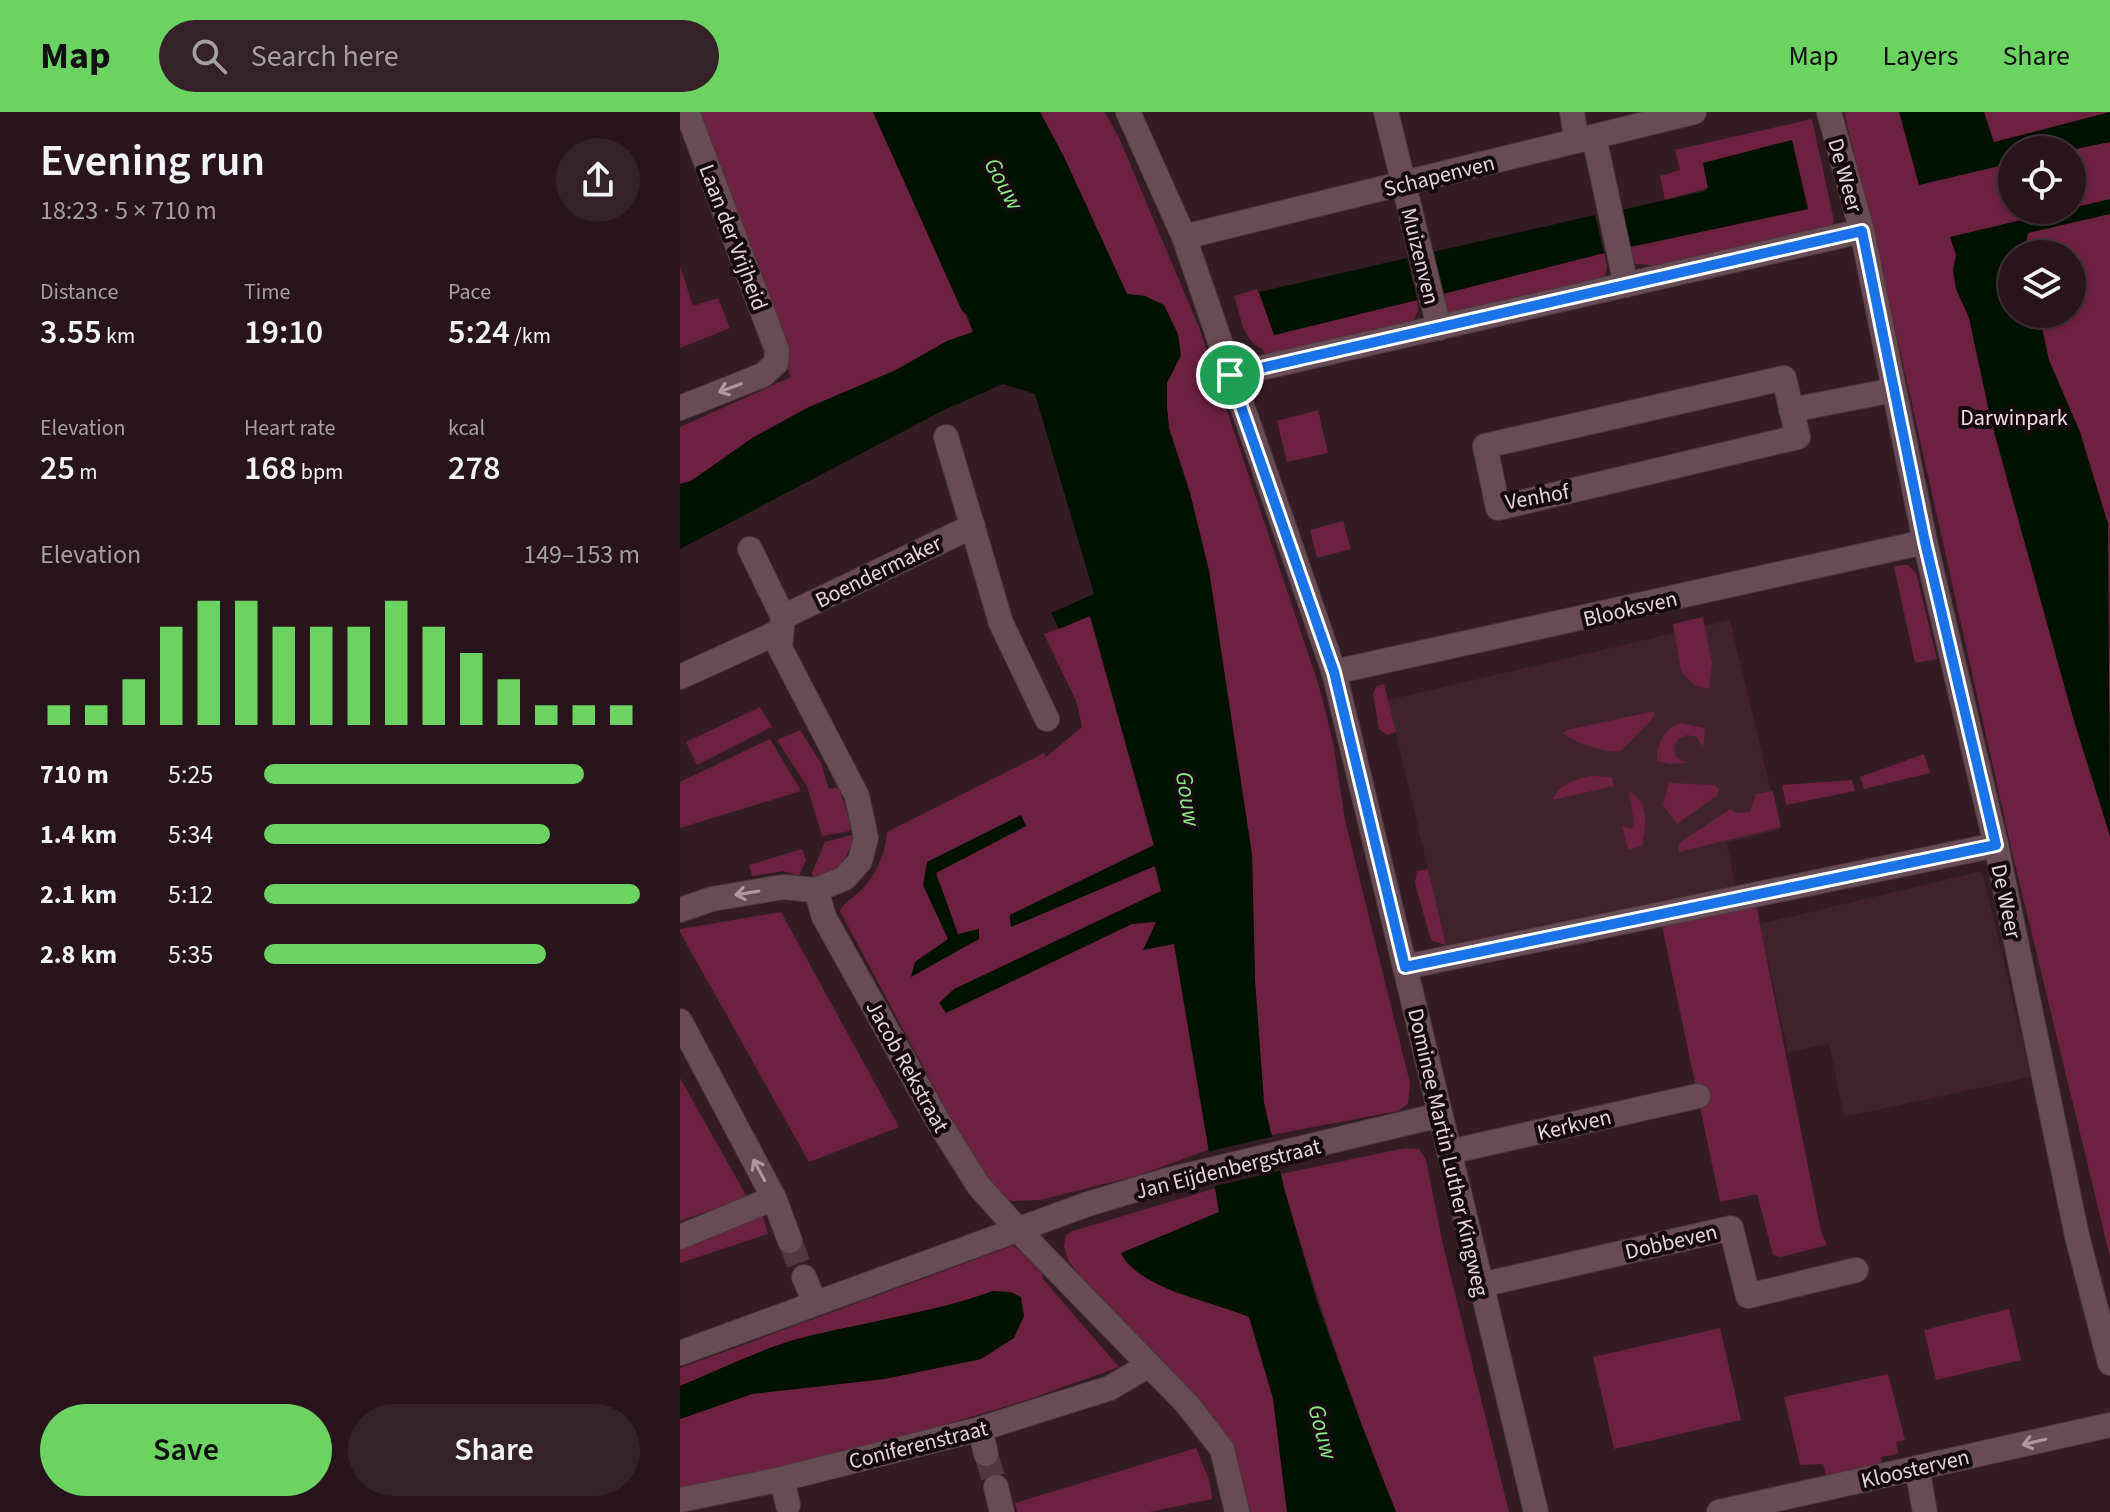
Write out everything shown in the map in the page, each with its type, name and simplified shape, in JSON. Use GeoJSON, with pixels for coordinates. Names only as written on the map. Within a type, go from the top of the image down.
{"type":"FeatureCollection","features":[{"type":"Feature","properties":{"kind":"street","name":"Laan der Vrijheid"},"geometry":{"type":"LineString","coordinates":[[680,408],[763,375],[776,363],[777,350],[687,112]]}},
{"type":"Feature","properties":{"kind":"street","name":"Dominee Martin Luther Kingweg"},"geometry":{"type":"LineString","coordinates":[[1128,112],[1184,237],[1334,672],[1536,1512]]}},
{"type":"Feature","properties":{"kind":"street","name":"Muizenven"},"geometry":{"type":"LineString","coordinates":[[1386,112],[1439,328]]}},
{"type":"Feature","properties":{"kind":"street"},"geometry":{"type":"LineString","coordinates":[[1572,112],[1594,131],[1626,285]]}},
{"type":"Feature","properties":{"kind":"street","name":"Schapenven"},"geometry":{"type":"LineString","coordinates":[[1184,237],[1404,183],[1594,131],[1694,112]]}},
{"type":"Feature","properties":{"kind":"street","name":"De Weer"},"geometry":{"type":"LineString","coordinates":[[1829,112],[1862,231],[1925,542],[1996,845],[2077,1236],[2110,1363]]}},
{"type":"Feature","properties":{"kind":"street"},"geometry":{"type":"LineString","coordinates":[[1230,375],[1862,231]]}},
{"type":"Feature","properties":{"kind":"street","name":"Venhof"},"geometry":{"type":"LineString","coordinates":[[1784,378],[1791,410],[1798,437],[1498,508],[1485,446],[1784,378]]}},
{"type":"Feature","properties":{"kind":"street"},"geometry":{"type":"LineString","coordinates":[[1791,410],[1894,390]]}},
{"type":"Feature","properties":{"kind":"street"},"geometry":{"type":"LineString","coordinates":[[946,437],[1001,623],[1047,719]]}},
{"type":"Feature","properties":{"kind":"street","name":"Boendermaker"},"geometry":{"type":"LineString","coordinates":[[680,677],[973,526]]}},
{"type":"Feature","properties":{"kind":"street","name":"Blooksven"},"geometry":{"type":"LineString","coordinates":[[1334,672],[1925,542]]}},
{"type":"Feature","properties":{"kind":"street"},"geometry":{"type":"LineString","coordinates":[[680,910],[712,899],[783,887],[816,890],[845,878],[860,861],[866,838],[857,796],[812,715],[780,648],[782,624],[750,549]]}},
{"type":"Feature","properties":{"kind":"street"},"geometry":{"type":"LineString","coordinates":[[1405,967],[1996,845]]}},
{"type":"Feature","properties":{"kind":"street","name":"Jacob Rekstraat"},"geometry":{"type":"LineString","coordinates":[[816,890],[824,917],[935,1116],[978,1185],[1019,1231]]}},
{"type":"Feature","properties":{"kind":"street"},"geometry":{"type":"LineString","coordinates":[[680,1021],[774,1198],[790,1241]]}},
{"type":"Feature","properties":{"kind":"street","name":"Kerkven"},"geometry":{"type":"LineString","coordinates":[[1449,1152],[1698,1096]]}},
{"type":"Feature","properties":{"kind":"street","name":"Jan Eijdenbergstraat"},"geometry":{"type":"LineString","coordinates":[[680,1353],[1088,1204],[1168,1180],[1440,1115]]}},
{"type":"Feature","properties":{"kind":"street"},"geometry":{"type":"LineString","coordinates":[[680,1237],[774,1198]]}},
{"type":"Feature","properties":{"kind":"street","name":"Dobbeven"},"geometry":{"type":"LineString","coordinates":[[1481,1285],[1731,1228],[1748,1296],[1856,1270]]}},
{"type":"Feature","properties":{"kind":"street"},"geometry":{"type":"LineString","coordinates":[[1019,1231],[1187,1404],[1222,1449],[1237,1512]]}},
{"type":"Feature","properties":{"kind":"street"},"geometry":{"type":"LineString","coordinates":[[804,1277],[815,1303]]}},
{"type":"Feature","properties":{"kind":"street","name":"Coniferenstraat"},"geometry":{"type":"LineString","coordinates":[[680,1500],[782,1479],[980,1429],[1110,1388],[1149,1365]]}},
{"type":"Feature","properties":{"kind":"street","name":"Kloosterven"},"geometry":{"type":"LineString","coordinates":[[1719,1512],[2110,1425]]}},
{"type":"Feature","properties":{"kind":"street"},"geometry":{"type":"LineString","coordinates":[[980,1429],[986,1454]]}},
{"type":"Feature","properties":{"kind":"street"},"geometry":{"type":"LineString","coordinates":[[1917,1468],[1925,1512]]}},
{"type":"Feature","properties":{"kind":"street"},"geometry":{"type":"LineString","coordinates":[[782,1479],[788,1505]]}},
{"type":"Feature","properties":{"kind":"street"},"geometry":{"type":"LineString","coordinates":[[996,1487],[1002,1512]]}},
{"type":"Feature","properties":{"kind":"shaded area"},"geometry":{"type":"Polygon","coordinates":[[[1730,620],[1780,829],[1727,843],[1735,886],[1446,945],[1388,700],[1730,620]]]}},
{"type":"Feature","properties":{"kind":"shaded area"},"geometry":{"type":"Polygon","coordinates":[[[1982,871],[2031,1077],[1844,1117],[1829,1044],[1788,1052],[1760,924],[1982,871]]]}},
{"type":"Feature","properties":{"kind":"green space"},"geometry":{"type":"Polygon","coordinates":[[[691,112],[873,112],[973,332],[947,341],[896,370],[807,408],[690,481],[680,484],[680,427],[791,377],[691,112]]]}},
{"type":"Feature","properties":{"kind":"green space"},"geometry":{"type":"Polygon","coordinates":[[[1040,112],[1105,112],[1120,140],[1200,330],[1319,686],[1333,742],[1345,820],[1410,1083],[1408,1104],[1398,1111],[1271,1135],[1264,1103],[1255,981],[1252,855],[1209,571],[1190,493],[1169,428],[1167,383],[1181,355],[1145,296],[1127,294],[1040,112]]]}},
{"type":"Feature","properties":{"kind":"green space","name":"Darwinpark"},"geometry":{"type":"Polygon","coordinates":[[[1844,112],[2110,112],[2110,1257],[2013,856],[1844,112]]]}},
{"type":"Feature","properties":{"kind":"green space"},"geometry":{"type":"Polygon","coordinates":[[[1812,119],[1834,221],[1832,227],[1664,266],[1635,264],[1630,247],[1808,209],[1708,188],[1665,200],[1660,176],[1680,170],[1675,150],[1812,119]]]}},
{"type":"Feature","properties":{"kind":"green space"},"geometry":{"type":"Polygon","coordinates":[[[1604,253],[1607,265],[1605,278],[1454,315],[1446,311],[1439,295],[1604,253]]]}},
{"type":"Feature","properties":{"kind":"green space"},"geometry":{"type":"Polygon","coordinates":[[[680,266],[693,306],[718,298],[730,328],[680,348],[680,266]]]}},
{"type":"Feature","properties":{"kind":"green space"},"geometry":{"type":"Polygon","coordinates":[[[1257,289],[1275,335],[1417,300],[1418,311],[1412,323],[1266,359],[1263,349],[1256,346],[1247,334],[1234,296],[1257,289]]]}},
{"type":"Feature","properties":{"kind":"green space"},"geometry":{"type":"Polygon","coordinates":[[[1318,410],[1328,453],[1287,462],[1277,421],[1318,410]]]}},
{"type":"Feature","properties":{"kind":"green space"},"geometry":{"type":"Polygon","coordinates":[[[1343,521],[1351,549],[1317,558],[1310,530],[1343,521]]]}},
{"type":"Feature","properties":{"kind":"green space"},"geometry":{"type":"Polygon","coordinates":[[[1908,565],[1916,573],[1937,659],[1915,663],[1894,567],[1908,565]]]}},
{"type":"Feature","properties":{"kind":"green space"},"geometry":{"type":"Polygon","coordinates":[[[1090,616],[1154,846],[1010,915],[1011,926],[1155,866],[1174,943],[1210,1149],[1140,1175],[1040,1200],[1012,1201],[996,1195],[984,1181],[840,911],[875,872],[887,832],[1044,753],[1046,757],[1082,727],[1077,703],[1044,634],[1090,616]]]}},
{"type":"Feature","properties":{"kind":"green space"},"geometry":{"type":"Polygon","coordinates":[[[1703,617],[1712,664],[1709,689],[1694,685],[1681,671],[1673,624],[1703,617]]]}},
{"type":"Feature","properties":{"kind":"green space"},"geometry":{"type":"Polygon","coordinates":[[[1384,684],[1396,732],[1387,735],[1379,729],[1373,694],[1377,686],[1384,684]]]}},
{"type":"Feature","properties":{"kind":"green space"},"geometry":{"type":"Polygon","coordinates":[[[760,707],[772,727],[697,765],[686,742],[760,707]]]}},
{"type":"Feature","properties":{"kind":"green space"},"geometry":{"type":"Polygon","coordinates":[[[1654,712],[1655,716],[1621,751],[1591,747],[1563,733],[1567,730],[1654,712]]]}},
{"type":"Feature","properties":{"kind":"green space"},"geometry":{"type":"Polygon","coordinates":[[[1679,723],[1705,728],[1703,749],[1697,737],[1687,735],[1678,739],[1674,748],[1676,757],[1686,763],[1657,761],[1662,739],[1669,729],[1679,723]]]}},
{"type":"Feature","properties":{"kind":"green space"},"geometry":{"type":"Polygon","coordinates":[[[800,730],[821,763],[829,789],[839,787],[850,831],[822,836],[807,786],[777,740],[800,730]]]}},
{"type":"Feature","properties":{"kind":"green space"},"geometry":{"type":"Polygon","coordinates":[[[770,739],[801,791],[680,828],[680,782],[770,739]]]}},
{"type":"Feature","properties":{"kind":"green space"},"geometry":{"type":"Polygon","coordinates":[[[1924,754],[1930,773],[1864,789],[1860,777],[1924,754]]]}},
{"type":"Feature","properties":{"kind":"green space"},"geometry":{"type":"Polygon","coordinates":[[[1591,776],[1612,777],[1614,786],[1552,800],[1568,784],[1591,776]]]}},
{"type":"Feature","properties":{"kind":"green space"},"geometry":{"type":"Polygon","coordinates":[[[1852,780],[1855,791],[1786,805],[1782,785],[1852,780]]]}},
{"type":"Feature","properties":{"kind":"green space"},"geometry":{"type":"Polygon","coordinates":[[[1669,783],[1715,785],[1719,789],[1718,795],[1677,824],[1663,805],[1669,783]]]}},
{"type":"Feature","properties":{"kind":"green space"},"geometry":{"type":"Polygon","coordinates":[[[1629,791],[1640,801],[1645,823],[1642,846],[1628,850],[1622,826],[1631,829],[1634,823],[1629,791]]]}},
{"type":"Feature","properties":{"kind":"green space"},"geometry":{"type":"Polygon","coordinates":[[[1773,791],[1781,827],[1679,852],[1679,843],[1730,809],[1736,813],[1750,812],[1756,794],[1773,791]]]}},
{"type":"Feature","properties":{"kind":"green space"},"geometry":{"type":"Polygon","coordinates":[[[855,834],[842,863],[814,880],[812,873],[825,842],[855,834]]]}},
{"type":"Feature","properties":{"kind":"green space"},"geometry":{"type":"Polygon","coordinates":[[[802,849],[806,860],[799,876],[783,871],[752,876],[749,865],[802,849]]]}},
{"type":"Feature","properties":{"kind":"green space"},"geometry":{"type":"Polygon","coordinates":[[[1428,869],[1446,945],[1432,941],[1430,937],[1415,883],[1417,871],[1428,869]]]}},
{"type":"Feature","properties":{"kind":"green space"},"geometry":{"type":"Polygon","coordinates":[[[1756,904],[1821,1232],[1827,1245],[1781,1257],[1773,1255],[1757,1194],[1720,1202],[1662,926],[1756,904]]]}},
{"type":"Feature","properties":{"kind":"green space"},"geometry":{"type":"Polygon","coordinates":[[[781,912],[899,1127],[809,1162],[680,932],[680,929],[781,912]]]}},
{"type":"Feature","properties":{"kind":"green space"},"geometry":{"type":"Polygon","coordinates":[[[680,1078],[747,1197],[680,1221],[680,1078]]]}},
{"type":"Feature","properties":{"kind":"green space"},"geometry":{"type":"Polygon","coordinates":[[[1405,1148],[1419,1149],[1426,1160],[1443,1245],[1509,1512],[1396,1512],[1336,1352],[1284,1188],[1281,1174],[1405,1148]]]}},
{"type":"Feature","properties":{"kind":"green space"},"geometry":{"type":"Polygon","coordinates":[[[1216,1188],[1219,1212],[1121,1254],[1130,1266],[1160,1286],[1249,1317],[1273,1398],[1287,1512],[1247,1512],[1206,1413],[1080,1276],[1068,1260],[1064,1246],[1066,1235],[1073,1231],[1216,1188]]]}},
{"type":"Feature","properties":{"kind":"green space"},"geometry":{"type":"Polygon","coordinates":[[[763,1216],[768,1234],[680,1263],[680,1245],[763,1216]]]}},
{"type":"Feature","properties":{"kind":"green space"},"geometry":{"type":"Polygon","coordinates":[[[1012,1246],[1036,1262],[1043,1279],[1119,1367],[1027,1400],[865,1449],[680,1491],[680,1419],[752,1394],[884,1379],[981,1359],[993,1291],[963,1302],[798,1339],[680,1386],[680,1368],[1012,1246]]]}},
{"type":"Feature","properties":{"kind":"green space"},"geometry":{"type":"Polygon","coordinates":[[[2009,1309],[2021,1360],[1936,1380],[1924,1330],[2009,1309]]]}},
{"type":"Feature","properties":{"kind":"green space"},"geometry":{"type":"Polygon","coordinates":[[[1720,1328],[1741,1420],[1614,1449],[1593,1357],[1720,1328]]]}},
{"type":"Feature","properties":{"kind":"green space"},"geometry":{"type":"Polygon","coordinates":[[[1888,1374],[1905,1440],[1896,1442],[1898,1454],[1881,1457],[1883,1468],[1827,1480],[1823,1464],[1800,1465],[1784,1397],[1888,1374]]]}},
{"type":"Feature","properties":{"kind":"green space"},"geometry":{"type":"Polygon","coordinates":[[[1196,1448],[1210,1482],[1212,1499],[1149,1512],[1017,1512],[1015,1503],[1196,1448]]]}},
{"type":"Feature","properties":{"kind":"water","name":"Gouw"},"geometry":{"type":"Polygon","coordinates":[[[873,112],[1040,112],[1127,294],[1145,296],[1164,305],[1178,334],[1181,355],[1167,383],[1169,428],[1190,493],[1209,571],[1252,855],[1255,981],[1264,1103],[1284,1188],[1317,1302],[1396,1512],[1287,1512],[1273,1398],[1249,1317],[1160,1285],[1130,1266],[1121,1253],[1219,1212],[1174,944],[1143,950],[1156,922],[1132,924],[946,1013],[939,1003],[954,989],[1161,891],[1155,866],[1011,927],[1010,915],[1154,845],[1090,616],[1059,629],[1051,613],[1094,594],[1035,394],[1003,384],[942,411],[680,549],[680,484],[691,481],[752,438],[807,408],[896,370],[947,341],[973,332],[873,112]]]}},
{"type":"Feature","properties":{"kind":"water"},"geometry":{"type":"Polygon","coordinates":[[[1899,112],[1984,112],[1994,142],[1998,141],[1998,166],[1919,185],[1899,112]]]}},
{"type":"Feature","properties":{"kind":"water"},"geometry":{"type":"Polygon","coordinates":[[[2110,112],[2110,142],[2086,147],[2086,136],[2017,136],[2110,112]]]}},
{"type":"Feature","properties":{"kind":"water"},"geometry":{"type":"Polygon","coordinates":[[[1792,140],[1808,209],[1630,247],[1621,210],[1705,191],[1708,188],[1703,163],[1792,140]]]}},
{"type":"Feature","properties":{"kind":"water"},"geometry":{"type":"Polygon","coordinates":[[[2110,199],[2110,214],[2086,220],[2086,205],[2110,199]]]}},
{"type":"Feature","properties":{"kind":"water"},"geometry":{"type":"Polygon","coordinates":[[[1595,215],[1604,253],[1439,295],[1428,253],[1595,215]]]}},
{"type":"Feature","properties":{"kind":"water"},"geometry":{"type":"Polygon","coordinates":[[[2004,224],[2067,224],[2028,233],[2027,240],[1998,240],[1998,328],[2042,328],[2049,360],[2080,432],[2108,524],[2110,836],[2074,721],[1991,421],[1969,318],[1956,289],[1953,270],[1956,255],[1950,237],[2004,224]]]}},
{"type":"Feature","properties":{"kind":"water"},"geometry":{"type":"Polygon","coordinates":[[[1407,258],[1417,300],[1274,335],[1259,292],[1407,258]]]}},
{"type":"Feature","properties":{"kind":"water"},"geometry":{"type":"Polygon","coordinates":[[[1021,815],[1026,826],[936,873],[958,934],[979,929],[979,939],[911,977],[915,962],[948,939],[923,885],[927,862],[1021,815]]]}},
{"type":"Feature","properties":{"kind":"water"},"geometry":{"type":"Polygon","coordinates":[[[993,1291],[1011,1292],[1021,1297],[1024,1316],[1014,1338],[981,1359],[884,1379],[752,1394],[680,1419],[680,1386],[755,1354],[801,1338],[922,1311],[993,1291]]]}},
{"type":"Feature","properties":{"kind":"pier"},"geometry":{"type":"Polygon","coordinates":[[[1275,1136],[1284,1170],[1211,1187],[1206,1152],[1275,1136]]]}},
{"type":"Feature","properties":{"kind":"tunnel"},"geometry":{"type":"LineString","coordinates":[[790,1241],[804,1277]]}},
{"type":"Feature","properties":{"kind":"tunnel"},"geometry":{"type":"LineString","coordinates":[[986,1454],[996,1487]]}},
{"type":"Feature","properties":{"kind":"route"},"geometry":{"type":"LineString","coordinates":[[1862,231],[1925,542],[1996,845],[1405,967],[1334,672],[1230,375],[1862,231]]}}]}
